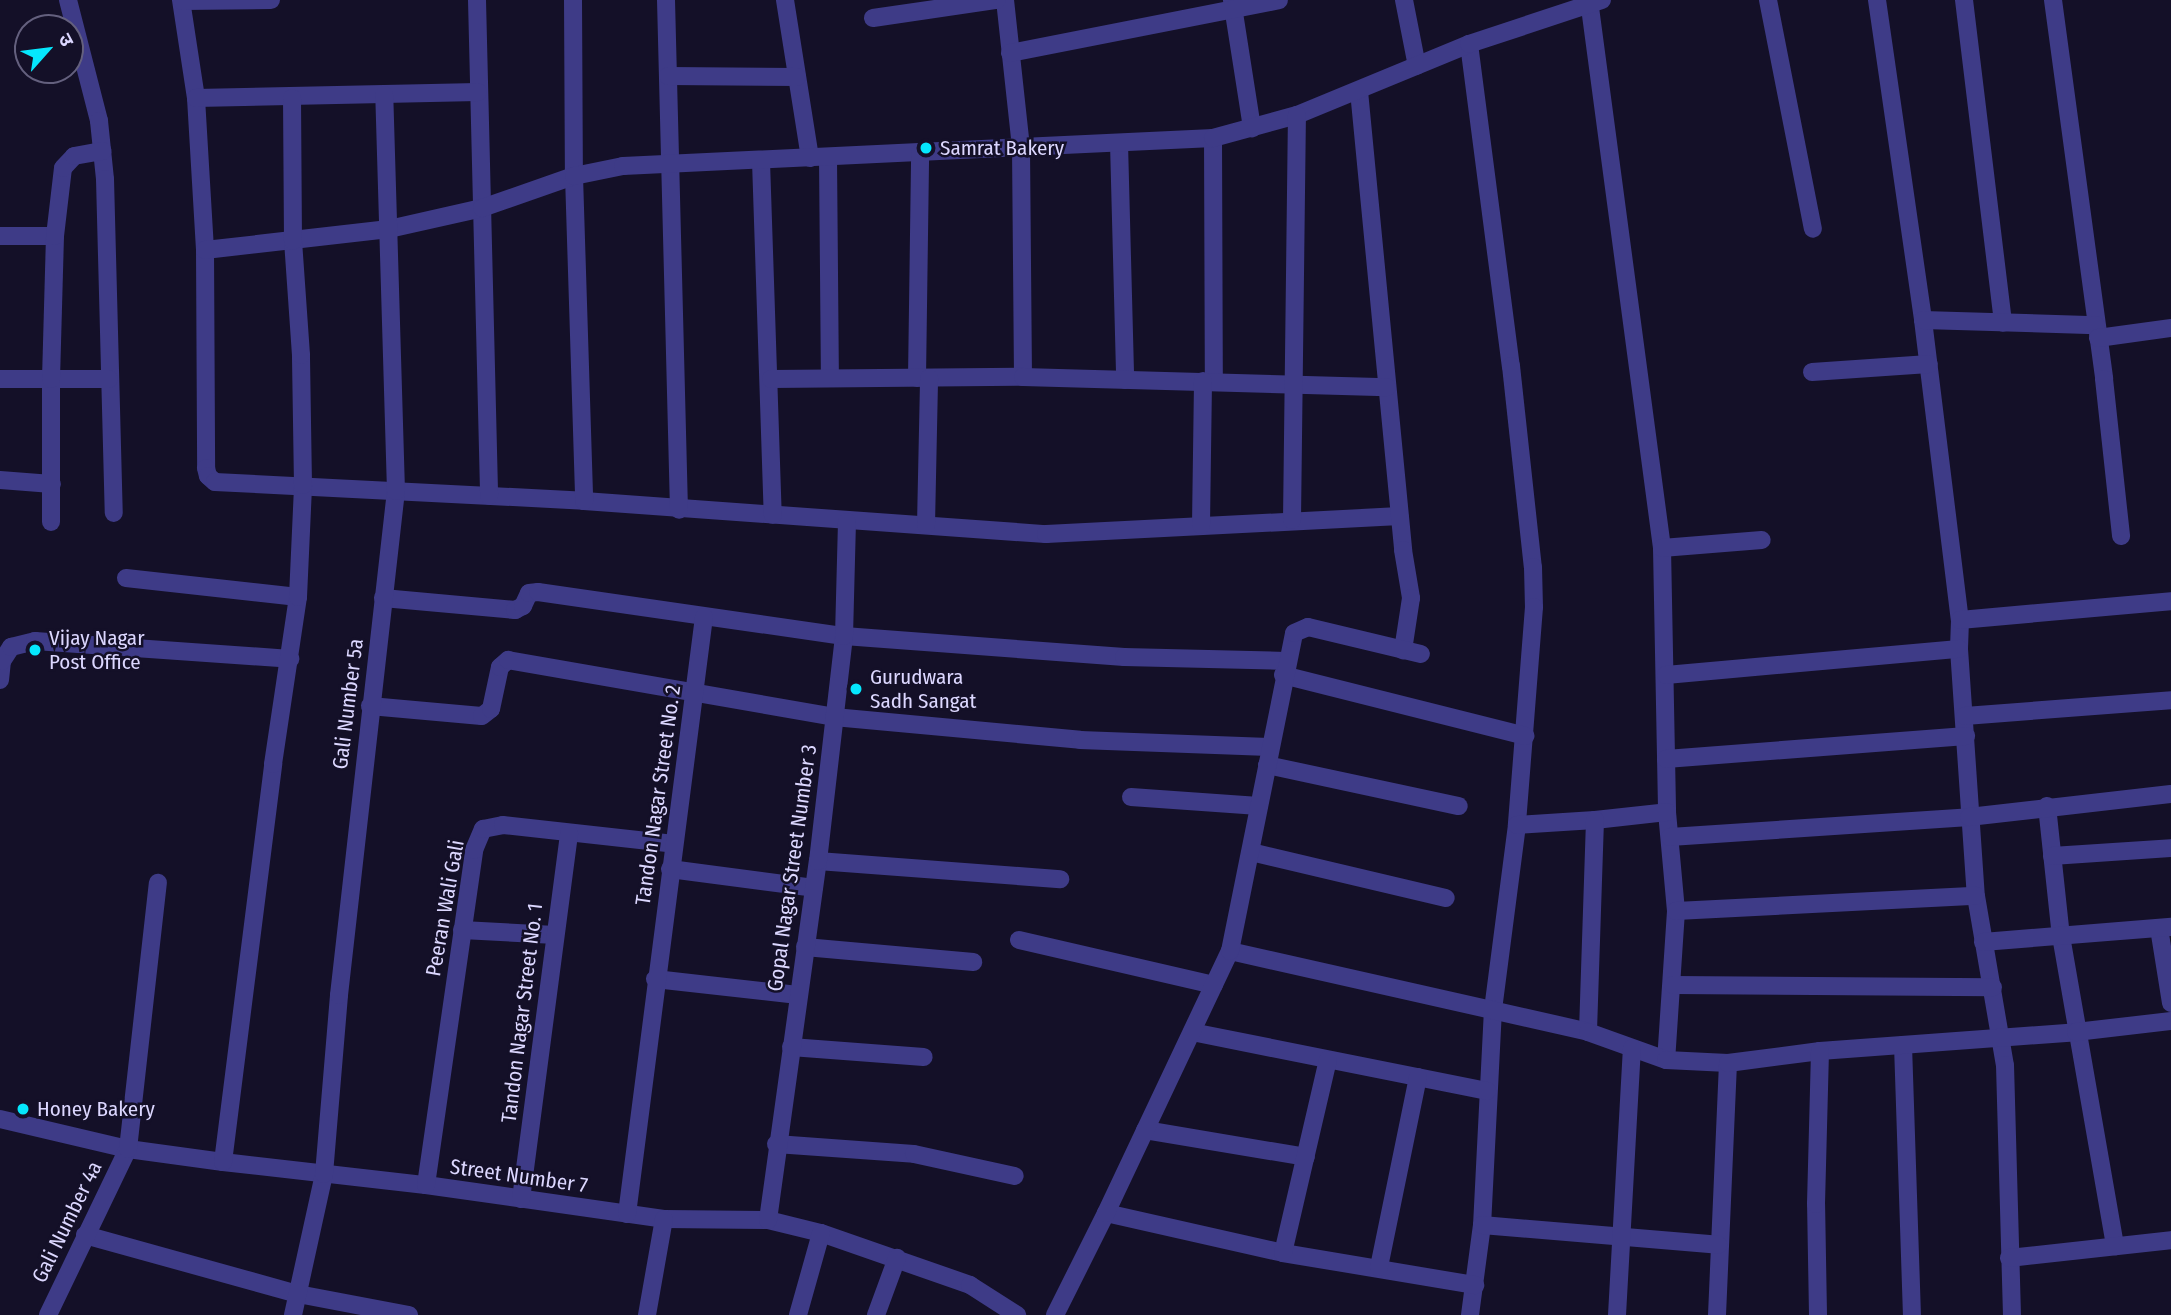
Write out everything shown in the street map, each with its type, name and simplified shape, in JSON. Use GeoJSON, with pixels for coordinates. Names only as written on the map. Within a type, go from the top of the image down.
{"type":"FeatureCollection","features":[{"type":"Feature","properties":{"kind":"street"},"geometry":{"type":"LineString","coordinates":[[68,0],[99,121],[103,151],[114,513]]}},
{"type":"Feature","properties":{"kind":"street"},"geometry":{"type":"LineString","coordinates":[[271,0],[181,0],[196,98],[205,250],[208,476],[215,482],[584,501],[679,510],[847,522],[926,524],[1046,534],[1400,516]]}},
{"type":"Feature","properties":{"kind":"street"},"geometry":{"type":"LineString","coordinates":[[477,0],[489,496]]}},
{"type":"Feature","properties":{"kind":"street"},"geometry":{"type":"LineString","coordinates":[[573,0],[574,176],[584,501]]}},
{"type":"Feature","properties":{"kind":"street"},"geometry":{"type":"LineString","coordinates":[[666,0],[668,162],[679,510]]}},
{"type":"Feature","properties":{"kind":"street"},"geometry":{"type":"LineString","coordinates":[[785,0],[797,77],[819,158],[830,377]]}},
{"type":"Feature","properties":{"kind":"street"},"geometry":{"type":"LineString","coordinates":[[873,18],[997,0]]}},
{"type":"Feature","properties":{"kind":"street"},"geometry":{"type":"LineString","coordinates":[[1005,0],[1021,148],[1023,377]]}},
{"type":"Feature","properties":{"kind":"street"},"geometry":{"type":"LineString","coordinates":[[1010,52],[1233,6],[1279,0]]}},
{"type":"Feature","properties":{"kind":"street"},"geometry":{"type":"LineString","coordinates":[[1404,0],[1417,66]]}},
{"type":"Feature","properties":{"kind":"street"},"geometry":{"type":"LineString","coordinates":[[1768,0],[1813,229]]}},
{"type":"Feature","properties":{"kind":"street"},"geometry":{"type":"LineString","coordinates":[[1877,0],[1929,364],[1960,620],[1959,649],[1976,896],[2006,1065],[2012,1315]]}},
{"type":"Feature","properties":{"kind":"street"},"geometry":{"type":"LineString","coordinates":[[1964,0],[2003,323]]}},
{"type":"Feature","properties":{"kind":"street"},"geometry":{"type":"LineString","coordinates":[[2053,0],[2121,536]]}},
{"type":"Feature","properties":{"kind":"street"},"geometry":{"type":"LineString","coordinates":[[205,250],[389,229],[482,208],[574,176],[623,166],[1213,138],[1297,115],[1469,44],[1594,1],[1662,548],[1667,813],[1676,911],[1666,1060]]}},
{"type":"Feature","properties":{"kind":"street"},"geometry":{"type":"LineString","coordinates":[[1233,6],[1252,128]]}},
{"type":"Feature","properties":{"kind":"street"},"geometry":{"type":"LineString","coordinates":[[1469,44],[1511,366],[1533,568],[1534,607],[1517,825],[1493,1009],[1482,1225],[1471,1315]]}},
{"type":"Feature","properties":{"kind":"street"},"geometry":{"type":"LineString","coordinates":[[668,76],[797,77]]}},
{"type":"Feature","properties":{"kind":"street"},"geometry":{"type":"LineString","coordinates":[[1359,91],[1400,516],[1411,598],[1403,650]]}},
{"type":"Feature","properties":{"kind":"street"},"geometry":{"type":"LineString","coordinates":[[196,98],[478,92]]}},
{"type":"Feature","properties":{"kind":"street","name":"Gali Number 5a"},"geometry":{"type":"LineString","coordinates":[[293,1315],[324,1174],[339,995],[396,491],[384,95]]}},
{"type":"Feature","properties":{"kind":"street"},"geometry":{"type":"LineString","coordinates":[[223,1161],[273,764],[298,597],[303,485],[301,355],[293,241],[292,98]]}},
{"type":"Feature","properties":{"kind":"street"},"geometry":{"type":"LineString","coordinates":[[1292,520],[1297,115]]}},
{"type":"Feature","properties":{"kind":"street"},"geometry":{"type":"LineString","coordinates":[[1202,526],[1213,138]]}},
{"type":"Feature","properties":{"kind":"street"},"geometry":{"type":"LineString","coordinates":[[1119,143],[1125,380]]}},
{"type":"Feature","properties":{"kind":"street"},"geometry":{"type":"LineString","coordinates":[[51,522],[55,236],[63,168],[67,160],[74,156],[103,151]]}},
{"type":"Feature","properties":{"kind":"street"},"geometry":{"type":"LineString","coordinates":[[920,153],[926,524]]}},
{"type":"Feature","properties":{"kind":"street"},"geometry":{"type":"LineString","coordinates":[[761,161],[771,379],[773,515]]}},
{"type":"Feature","properties":{"kind":"street"},"geometry":{"type":"LineString","coordinates":[[0,236],[55,236]]}},
{"type":"Feature","properties":{"kind":"street"},"geometry":{"type":"LineString","coordinates":[[1923,320],[2003,323],[2097,332],[2171,328]]}},
{"type":"Feature","properties":{"kind":"street"},"geometry":{"type":"LineString","coordinates":[[1812,372],[1929,364]]}},
{"type":"Feature","properties":{"kind":"street"},"geometry":{"type":"LineString","coordinates":[[771,379],[1023,377],[1387,387]]}},
{"type":"Feature","properties":{"kind":"street"},"geometry":{"type":"LineString","coordinates":[[0,379],[109,379]]}},
{"type":"Feature","properties":{"kind":"street"},"geometry":{"type":"LineString","coordinates":[[0,480],[52,484]]}},
{"type":"Feature","properties":{"kind":"street","name":"Gopal Nagar Street Number 3"},"geometry":{"type":"LineString","coordinates":[[768,1220],[776,1144],[818,861],[844,636],[847,522]]}},
{"type":"Feature","properties":{"kind":"street"},"geometry":{"type":"LineString","coordinates":[[1662,548],[1762,540]]}},
{"type":"Feature","properties":{"kind":"street"},"geometry":{"type":"LineString","coordinates":[[126,578],[298,597]]}},
{"type":"Feature","properties":{"kind":"street"},"geometry":{"type":"LineString","coordinates":[[383,598],[514,610],[523,606],[529,593],[538,592],[844,636],[1285,668],[1525,736]]}},
{"type":"Feature","properties":{"kind":"street"},"geometry":{"type":"LineString","coordinates":[[1960,620],[2171,601]]}},
{"type":"Feature","properties":{"kind":"street","name":"Tandon Nagar Street No. 2"},"geometry":{"type":"LineString","coordinates":[[627,1214],[655,979],[696,692],[704,617]]}},
{"type":"Feature","properties":{"kind":"street"},"geometry":{"type":"LineString","coordinates":[[1055,1315],[1230,951],[1294,633],[1308,627],[1421,654]]}},
{"type":"Feature","properties":{"kind":"street"},"geometry":{"type":"LineString","coordinates":[[0,680],[2,661],[11,647],[35,641],[290,659]]}},
{"type":"Feature","properties":{"kind":"street"},"geometry":{"type":"LineString","coordinates":[[1666,675],[1959,649]]}},
{"type":"Feature","properties":{"kind":"street"},"geometry":{"type":"LineString","coordinates":[[370,706],[482,716],[491,709],[500,667],[508,660],[834,717],[1080,740],[1269,747]]}},
{"type":"Feature","properties":{"kind":"street"},"geometry":{"type":"LineString","coordinates":[[1965,716],[2171,700]]}},
{"type":"Feature","properties":{"kind":"street"},"geometry":{"type":"LineString","coordinates":[[1666,759],[1966,736]]}},
{"type":"Feature","properties":{"kind":"street"},"geometry":{"type":"LineString","coordinates":[[1267,765],[1459,806]]}},
{"type":"Feature","properties":{"kind":"street"},"geometry":{"type":"LineString","coordinates":[[1670,837],[1969,817],[2047,806],[2171,794]]}},
{"type":"Feature","properties":{"kind":"street"},"geometry":{"type":"LineString","coordinates":[[1131,797],[1259,806]]}},
{"type":"Feature","properties":{"kind":"street"},"geometry":{"type":"LineString","coordinates":[[2047,806],[2061,936],[2115,1246]]}},
{"type":"Feature","properties":{"kind":"street"},"geometry":{"type":"LineString","coordinates":[[1517,825],[1667,813]]}},
{"type":"Feature","properties":{"kind":"street"},"geometry":{"type":"LineString","coordinates":[[1588,1032],[1595,820]]}},
{"type":"Feature","properties":{"kind":"street","name":"Peeran Wali Gali"},"geometry":{"type":"LineString","coordinates":[[426,1185],[474,850],[483,829],[503,825],[674,844]]}},
{"type":"Feature","properties":{"kind":"street","name":"Tandon Nagar Street No. 1"},"geometry":{"type":"LineString","coordinates":[[521,1199],[569,833]]}},
{"type":"Feature","properties":{"kind":"street"},"geometry":{"type":"LineString","coordinates":[[2052,856],[2171,848]]}},
{"type":"Feature","properties":{"kind":"street"},"geometry":{"type":"LineString","coordinates":[[1251,852],[1446,898]]}},
{"type":"Feature","properties":{"kind":"street"},"geometry":{"type":"LineString","coordinates":[[818,861],[1060,879]]}},
{"type":"Feature","properties":{"kind":"street"},"geometry":{"type":"LineString","coordinates":[[670,869],[814,888]]}},
{"type":"Feature","properties":{"kind":"street"},"geometry":{"type":"LineString","coordinates":[[128,1149],[158,883]]}},
{"type":"Feature","properties":{"kind":"street"},"geometry":{"type":"LineString","coordinates":[[1676,911],[1976,896]]}},
{"type":"Feature","properties":{"kind":"street"},"geometry":{"type":"LineString","coordinates":[[1983,942],[2165,928],[2171,1003]]}},
{"type":"Feature","properties":{"kind":"street"},"geometry":{"type":"LineString","coordinates":[[462,930],[555,935]]}},
{"type":"Feature","properties":{"kind":"street"},"geometry":{"type":"LineString","coordinates":[[1019,940],[1214,985]]}},
{"type":"Feature","properties":{"kind":"street"},"geometry":{"type":"LineString","coordinates":[[805,947],[973,962]]}},
{"type":"Feature","properties":{"kind":"street"},"geometry":{"type":"LineString","coordinates":[[1230,951],[1588,1032],[1666,1060],[1728,1063],[1820,1051],[2076,1032],[2171,1021]]}},
{"type":"Feature","properties":{"kind":"street"},"geometry":{"type":"LineString","coordinates":[[655,979],[798,995]]}},
{"type":"Feature","properties":{"kind":"street"},"geometry":{"type":"LineString","coordinates":[[1673,985],[1993,987]]}},
{"type":"Feature","properties":{"kind":"street"},"geometry":{"type":"LineString","coordinates":[[1192,1032],[1487,1091]]}},
{"type":"Feature","properties":{"kind":"street"},"geometry":{"type":"LineString","coordinates":[[1903,1045],[1913,1315]]}},
{"type":"Feature","properties":{"kind":"street"},"geometry":{"type":"LineString","coordinates":[[790,1047],[923,1057]]}},
{"type":"Feature","properties":{"kind":"street"},"geometry":{"type":"LineString","coordinates":[[1617,1315],[1632,1048]]}},
{"type":"Feature","properties":{"kind":"street"},"geometry":{"type":"LineString","coordinates":[[1818,1315],[1816,1204],[1820,1051]]}},
{"type":"Feature","properties":{"kind":"street"},"geometry":{"type":"LineString","coordinates":[[1283,1253],[1328,1060]]}},
{"type":"Feature","properties":{"kind":"street"},"geometry":{"type":"LineString","coordinates":[[1717,1315],[1728,1063]]}},
{"type":"Feature","properties":{"kind":"street"},"geometry":{"type":"LineString","coordinates":[[1379,1267],[1418,1077]]}},
{"type":"Feature","properties":{"kind":"street","name":"Street Number 7"},"geometry":{"type":"LineString","coordinates":[[0,1119],[128,1149],[426,1185],[664,1219],[768,1220],[821,1233],[970,1285],[1017,1315]]}},
{"type":"Feature","properties":{"kind":"street"},"geometry":{"type":"LineString","coordinates":[[1145,1130],[1306,1157]]}},
{"type":"Feature","properties":{"kind":"street"},"geometry":{"type":"LineString","coordinates":[[776,1144],[914,1154],[1015,1176]]}},
{"type":"Feature","properties":{"kind":"street","name":"Gali Number 4a"},"geometry":{"type":"LineString","coordinates":[[48,1315],[128,1149]]}},
{"type":"Feature","properties":{"kind":"street"},"geometry":{"type":"LineString","coordinates":[[1106,1213],[1283,1253],[1475,1285]]}},
{"type":"Feature","properties":{"kind":"street"},"geometry":{"type":"LineString","coordinates":[[647,1315],[664,1219]]}},
{"type":"Feature","properties":{"kind":"street"},"geometry":{"type":"LineString","coordinates":[[1482,1225],[1718,1245]]}},
{"type":"Feature","properties":{"kind":"street"},"geometry":{"type":"LineString","coordinates":[[798,1315],[821,1233]]}},
{"type":"Feature","properties":{"kind":"street"},"geometry":{"type":"LineString","coordinates":[[85,1235],[298,1294],[409,1315]]}},
{"type":"Feature","properties":{"kind":"street"},"geometry":{"type":"LineString","coordinates":[[2009,1258],[2171,1240]]}},
{"type":"Feature","properties":{"kind":"street"},"geometry":{"type":"LineString","coordinates":[[876,1315],[897,1258]]}},
{"type":"Feature","properties":{"kind":"place","name":"Samrat Bakery"},"geometry":{"type":"Point","coordinates":[926,148]}},
{"type":"Feature","properties":{"kind":"place","name":"Vijay Nagar Post Office"},"geometry":{"type":"Point","coordinates":[35,650]}},
{"type":"Feature","properties":{"kind":"place","name":"Gurudwara Sadh Sangat"},"geometry":{"type":"Point","coordinates":[856,689]}},
{"type":"Feature","properties":{"kind":"place","name":"Honey Bakery"},"geometry":{"type":"Point","coordinates":[23,1109]}}]}
